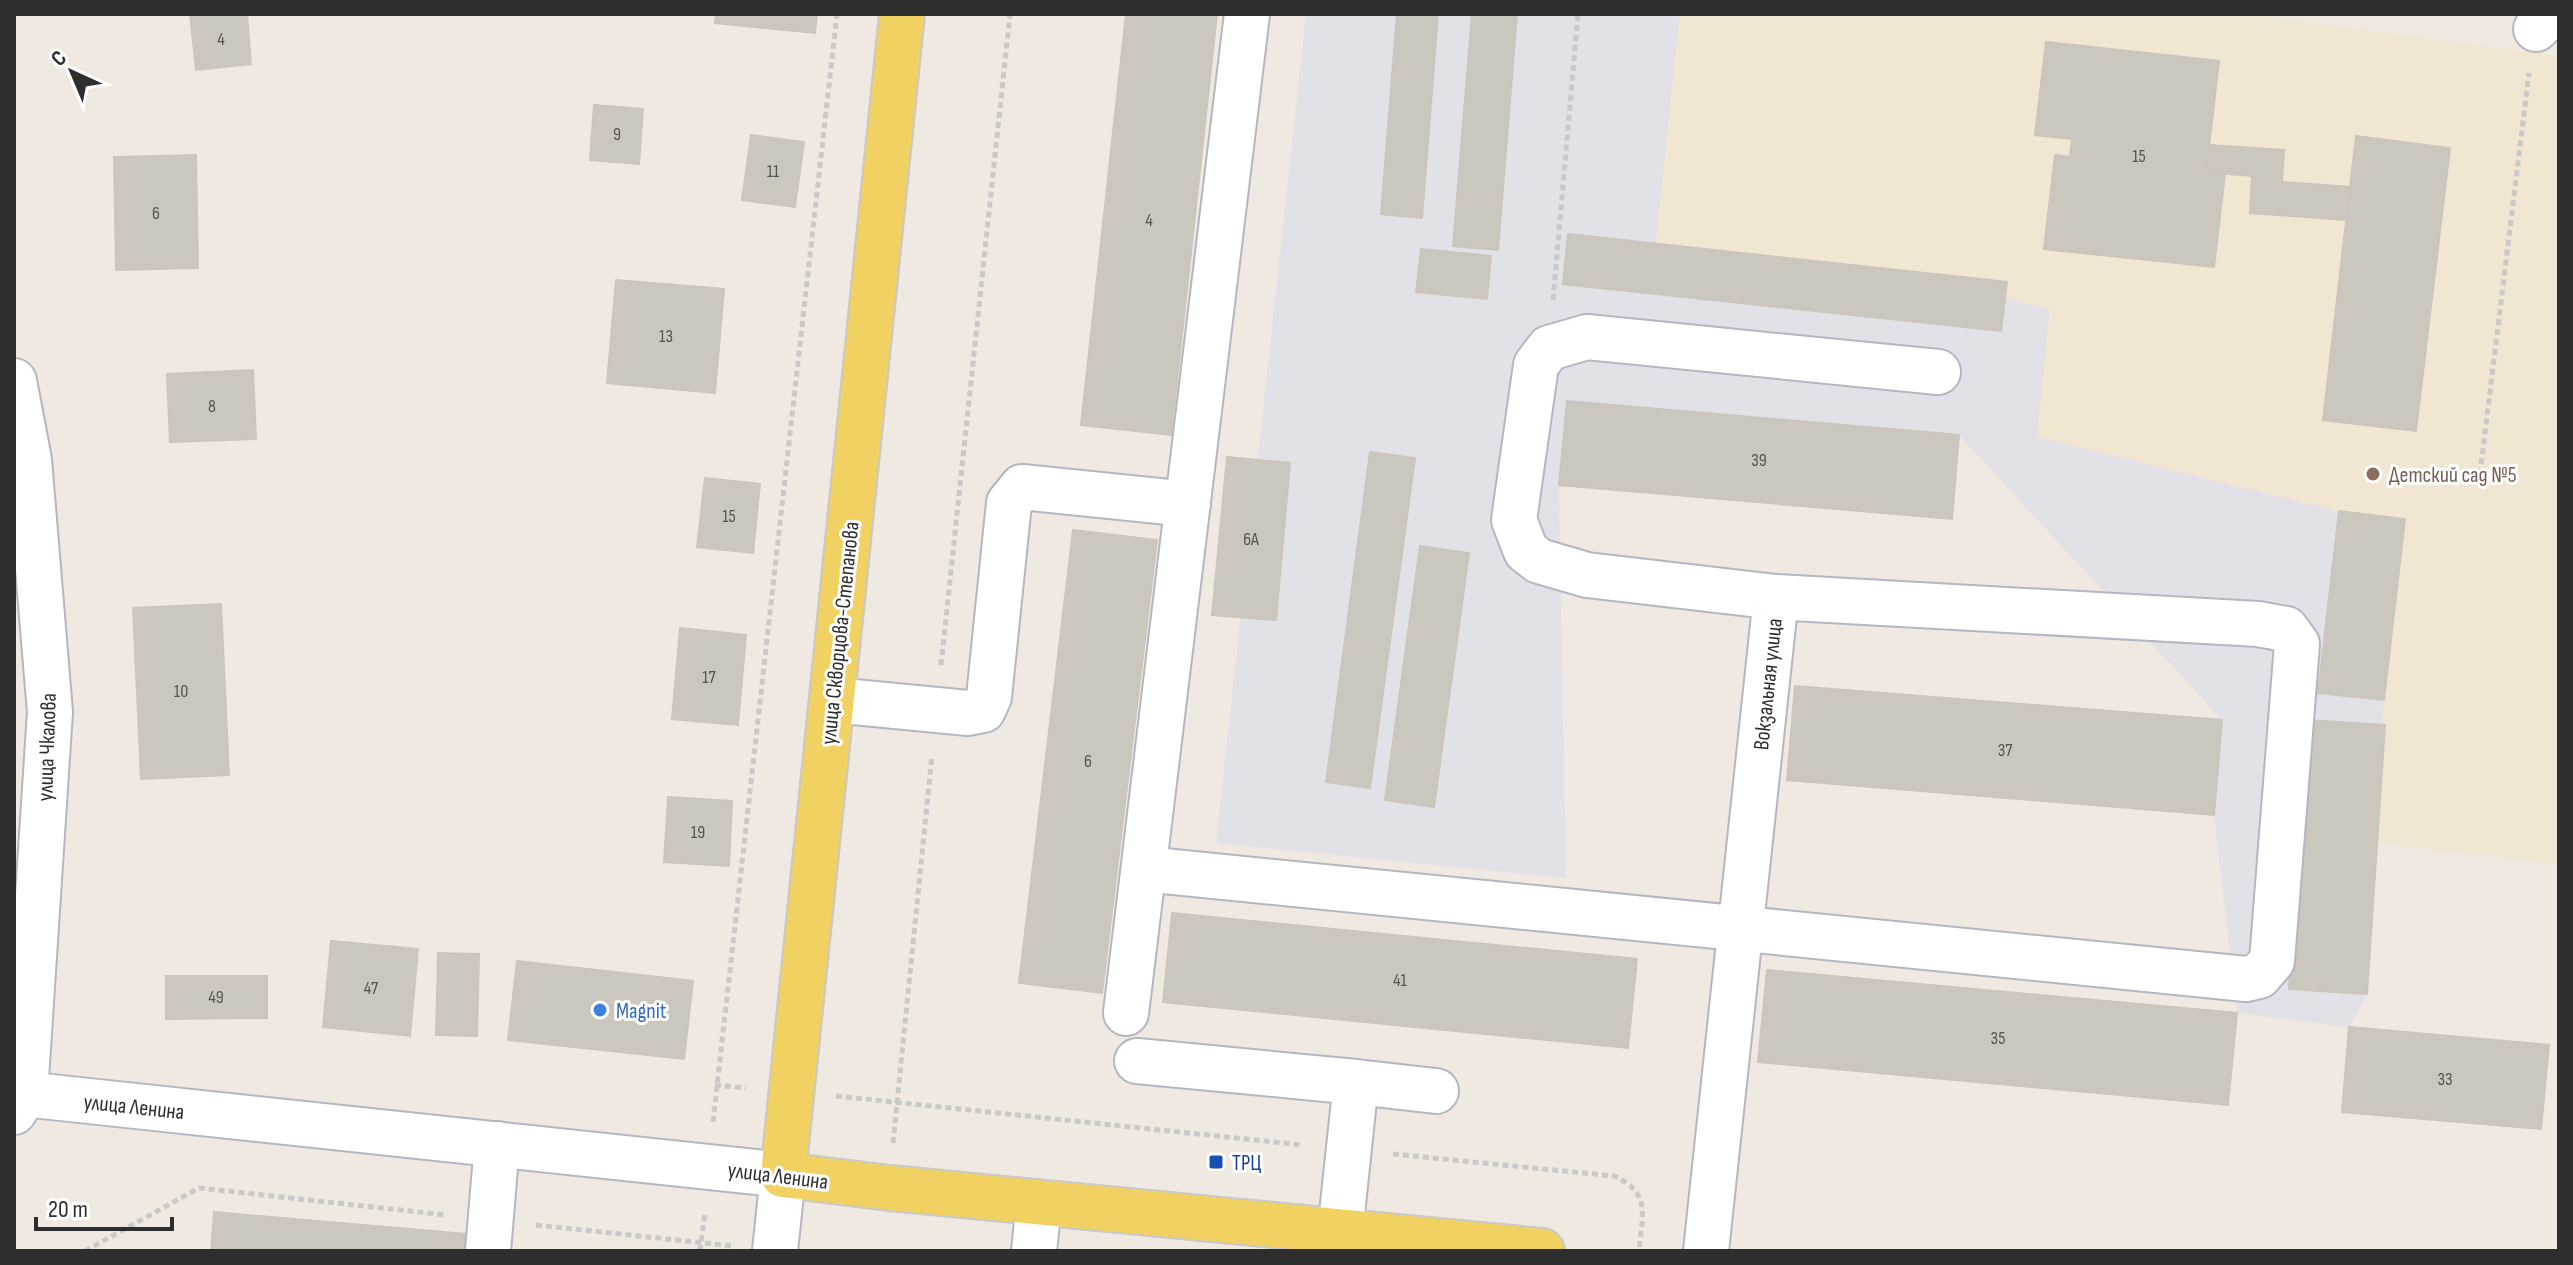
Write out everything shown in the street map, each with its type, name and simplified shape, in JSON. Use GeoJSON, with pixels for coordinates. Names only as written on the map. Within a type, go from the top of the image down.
{"type":"FeatureCollection","features":[{"type":"Feature","properties":{"kind":"main road","name":"улица Скворцова-Степанова"},"geometry":{"type":"LineString","coordinates":[[783,1175],[902,14]]}},
{"type":"Feature","properties":{"kind":"main road","name":"улица Ленина"},"geometry":{"type":"LineString","coordinates":[[783,1175],[1542,1251]]}},
{"type":"Feature","properties":{"kind":"street"},"geometry":{"type":"LineString","coordinates":[[1126,1013],[1247,14]]}},
{"type":"Feature","properties":{"kind":"street"},"geometry":{"type":"LineString","coordinates":[[1776,597],[1587,575],[1539,561],[1526,551],[1514,520],[1536,365],[1549,348],[1587,337],[1938,372]]}},
{"type":"Feature","properties":{"kind":"street","name":"улица Чкалова"},"geometry":{"type":"LineString","coordinates":[[14,381],[29,460],[23,512],[50,712],[18,1100]]}},
{"type":"Feature","properties":{"kind":"street"},"geometry":{"type":"LineString","coordinates":[[833,700],[983,710],[989,697],[1009,503],[1022,487],[1188,504]]}},
{"type":"Feature","properties":{"kind":"street","name":"Вокзальная улица"},"geometry":{"type":"LineString","coordinates":[[1706,1251],[1776,597],[2258,624],[2286,629],[2297,644],[2272,961],[2259,976],[2246,979],[1741,929]]}},
{"type":"Feature","properties":{"kind":"street"},"geometry":{"type":"LineString","coordinates":[[1144,869],[1741,929]]}},
{"type":"Feature","properties":{"kind":"street"},"geometry":{"type":"LineString","coordinates":[[1137,1061],[1436,1091]]}},
{"type":"Feature","properties":{"kind":"street"},"geometry":{"type":"LineString","coordinates":[[1340,1232],[1356,1082]]}},
{"type":"Feature","properties":{"kind":"street","name":"улица Ленина"},"geometry":{"type":"LineString","coordinates":[[18,1100],[497,1144],[783,1175]]}},
{"type":"Feature","properties":{"kind":"street"},"geometry":{"type":"LineString","coordinates":[[489,1236],[497,1144]]}},
{"type":"Feature","properties":{"kind":"street","name":"улица Скворцова-Степанова"},"geometry":{"type":"LineString","coordinates":[[775,1251],[783,1175]]}},
{"type":"Feature","properties":{"kind":"street"},"geometry":{"type":"LineString","coordinates":[[1034,1251],[1039,1203]]}},
{"type":"Feature","properties":{"kind":"path"},"geometry":{"type":"LineString","coordinates":[[700,1251],[715,1085],[837,14]]}},
{"type":"Feature","properties":{"kind":"path"},"geometry":{"type":"LineString","coordinates":[[890,1188],[895,1103],[1010,14]]}},
{"type":"Feature","properties":{"kind":"path"},"geometry":{"type":"LineString","coordinates":[[1549,348],[1578,14]]}},
{"type":"Feature","properties":{"kind":"path"},"geometry":{"type":"LineString","coordinates":[[2480,474],[2544,21]]}},
{"type":"Feature","properties":{"kind":"path"},"geometry":{"type":"LineString","coordinates":[[895,1103],[1614,1176],[1633,1184],[1643,1201],[1639,1251]]}},
{"type":"Feature","properties":{"kind":"path"},"geometry":{"type":"LineString","coordinates":[[85,1251],[199,1188],[489,1236],[701,1243],[775,1251]]}},
{"type":"Feature","properties":{"kind":"shaded area"},"geometry":{"type":"Polygon","coordinates":[[[1306,14],[1680,14],[1656,244],[2007,282],[2005,299],[2050,309],[2038,437],[2338,511],[2405,519],[2384,700],[2367,994],[2349,1027],[2237,1013],[2214,815],[2222,720],[1959,435],[1567,401],[1559,485],[1566,878],[1216,843],[1306,14]]]}},
{"type":"Feature","properties":{"kind":"shaded area","name":"Детский сад №5"},"geometry":{"type":"Polygon","coordinates":[[[1680,14],[2247,14],[2559,56],[2559,865],[2377,843],[2384,700],[2405,519],[2338,511],[2037,437],[2050,309],[2005,299],[2006,282],[1656,244],[1680,14]]]}},
{"type":"Feature","properties":{"kind":"building"},"geometry":{"type":"Polygon","coordinates":[[[190,14],[247,14],[251,64],[196,70],[190,14]]]}},
{"type":"Feature","properties":{"kind":"building"},"geometry":{"type":"Polygon","coordinates":[[[716,14],[817,14],[815,33],[715,23],[716,14]]]}},
{"type":"Feature","properties":{"kind":"building"},"geometry":{"type":"Polygon","coordinates":[[[1126,14],[1217,14],[1171,435],[1081,425],[1126,14]]]}},
{"type":"Feature","properties":{"kind":"building"},"geometry":{"type":"Polygon","coordinates":[[[1397,14],[1438,14],[1422,218],[1381,214],[1397,14]]]}},
{"type":"Feature","properties":{"kind":"building"},"geometry":{"type":"Polygon","coordinates":[[[1472,14],[1517,14],[1498,250],[1453,246],[1472,14]]]}},
{"type":"Feature","properties":{"kind":"building"},"geometry":{"type":"Polygon","coordinates":[[[2046,42],[2219,61],[2206,172],[2225,174],[2214,267],[2044,249],[2055,155],[2070,157],[2072,139],[2035,135],[2046,42]]]}},
{"type":"Feature","properties":{"kind":"building"},"geometry":{"type":"Polygon","coordinates":[[[594,105],[643,109],[639,164],[590,160],[594,105]]]}},
{"type":"Feature","properties":{"kind":"building"},"geometry":{"type":"Polygon","coordinates":[[[751,135],[804,142],[795,207],[742,200],[751,135]]]}},
{"type":"Feature","properties":{"kind":"building"},"geometry":{"type":"Polygon","coordinates":[[[2356,136],[2450,148],[2416,431],[2323,420],[2356,136]]]}},
{"type":"Feature","properties":{"kind":"building"},"geometry":{"type":"Polygon","coordinates":[[[2209,145],[2284,150],[2282,182],[2351,187],[2347,220],[2250,213],[2252,176],[2206,172],[2209,145]]]}},
{"type":"Feature","properties":{"kind":"building"},"geometry":{"type":"Polygon","coordinates":[[[196,155],[198,268],[116,270],[114,157],[196,155]]]}},
{"type":"Feature","properties":{"kind":"building"},"geometry":{"type":"Polygon","coordinates":[[[1568,234],[2007,282],[2001,331],[1563,284],[1568,234]]]}},
{"type":"Feature","properties":{"kind":"building"},"geometry":{"type":"Polygon","coordinates":[[[1421,249],[1491,256],[1487,299],[1416,292],[1421,249]]]}},
{"type":"Feature","properties":{"kind":"building"},"geometry":{"type":"Polygon","coordinates":[[[616,280],[724,289],[715,393],[607,383],[616,280]]]}},
{"type":"Feature","properties":{"kind":"building"},"geometry":{"type":"Polygon","coordinates":[[[253,370],[256,439],[170,442],[167,374],[253,370]]]}},
{"type":"Feature","properties":{"kind":"building"},"geometry":{"type":"Polygon","coordinates":[[[1567,401],[1959,435],[1952,519],[1559,485],[1567,401]]]}},
{"type":"Feature","properties":{"kind":"building"},"geometry":{"type":"Polygon","coordinates":[[[1370,452],[1415,458],[1370,788],[1326,782],[1370,452]]]}},
{"type":"Feature","properties":{"kind":"building"},"geometry":{"type":"Polygon","coordinates":[[[1227,457],[1290,463],[1276,620],[1212,615],[1227,457]]]}},
{"type":"Feature","properties":{"kind":"building"},"geometry":{"type":"Polygon","coordinates":[[[705,478],[760,484],[753,553],[697,547],[705,478]]]}},
{"type":"Feature","properties":{"kind":"building"},"geometry":{"type":"Polygon","coordinates":[[[2339,511],[2405,519],[2384,700],[2318,693],[2339,511]]]}},
{"type":"Feature","properties":{"kind":"building"},"geometry":{"type":"Polygon","coordinates":[[[1073,530],[1157,540],[1102,993],[1019,983],[1073,530]]]}},
{"type":"Feature","properties":{"kind":"building"},"geometry":{"type":"Polygon","coordinates":[[[1420,546],[1469,553],[1434,807],[1385,800],[1420,546]]]}},
{"type":"Feature","properties":{"kind":"building"},"geometry":{"type":"Polygon","coordinates":[[[221,604],[229,775],[141,779],[133,608],[221,604]]]}},
{"type":"Feature","properties":{"kind":"building"},"geometry":{"type":"Polygon","coordinates":[[[680,628],[746,635],[738,725],[672,719],[680,628]]]}},
{"type":"Feature","properties":{"kind":"building"},"geometry":{"type":"Polygon","coordinates":[[[1795,686],[2222,720],[2214,815],[1787,780],[1795,686]]]}},
{"type":"Feature","properties":{"kind":"building"},"geometry":{"type":"Polygon","coordinates":[[[2307,720],[2385,725],[2367,994],[2289,989],[2307,720]]]}},
{"type":"Feature","properties":{"kind":"building"},"geometry":{"type":"Polygon","coordinates":[[[668,797],[732,801],[729,866],[664,862],[668,797]]]}},
{"type":"Feature","properties":{"kind":"building"},"geometry":{"type":"Polygon","coordinates":[[[1172,913],[1637,959],[1628,1048],[1163,1002],[1172,913]]]}},
{"type":"Feature","properties":{"kind":"building"},"geometry":{"type":"Polygon","coordinates":[[[331,941],[418,949],[410,1036],[323,1027],[331,941]]]}},
{"type":"Feature","properties":{"kind":"building"},"geometry":{"type":"Polygon","coordinates":[[[438,953],[479,954],[477,1036],[436,1035],[438,953]]]}},
{"type":"Feature","properties":{"kind":"building","name":"Magnit"},"geometry":{"type":"Polygon","coordinates":[[[517,961],[693,981],[684,1059],[508,1040],[517,961]]]}},
{"type":"Feature","properties":{"kind":"building"},"geometry":{"type":"Polygon","coordinates":[[[1767,970],[2237,1013],[2228,1105],[1758,1062],[1767,970]]]}},
{"type":"Feature","properties":{"kind":"building"},"geometry":{"type":"Polygon","coordinates":[[[166,976],[267,976],[267,1018],[166,1019],[166,976]]]}},
{"type":"Feature","properties":{"kind":"building"},"geometry":{"type":"Polygon","coordinates":[[[2349,1027],[2549,1045],[2541,1129],[2342,1112],[2349,1027]]]}},
{"type":"Feature","properties":{"kind":"building"},"geometry":{"type":"Polygon","coordinates":[[[214,1212],[466,1234],[464,1251],[211,1251],[214,1212]]]}},
{"type":"Feature","properties":{"kind":"place","name":"Детский сад №5"},"geometry":{"type":"Point","coordinates":[2373,474]}},
{"type":"Feature","properties":{"kind":"place","name":"Magnit"},"geometry":{"type":"Point","coordinates":[600,1010]}},
{"type":"Feature","properties":{"kind":"place","name":"ТРЦ"},"geometry":{"type":"Point","coordinates":[1216,1162]}}]}
